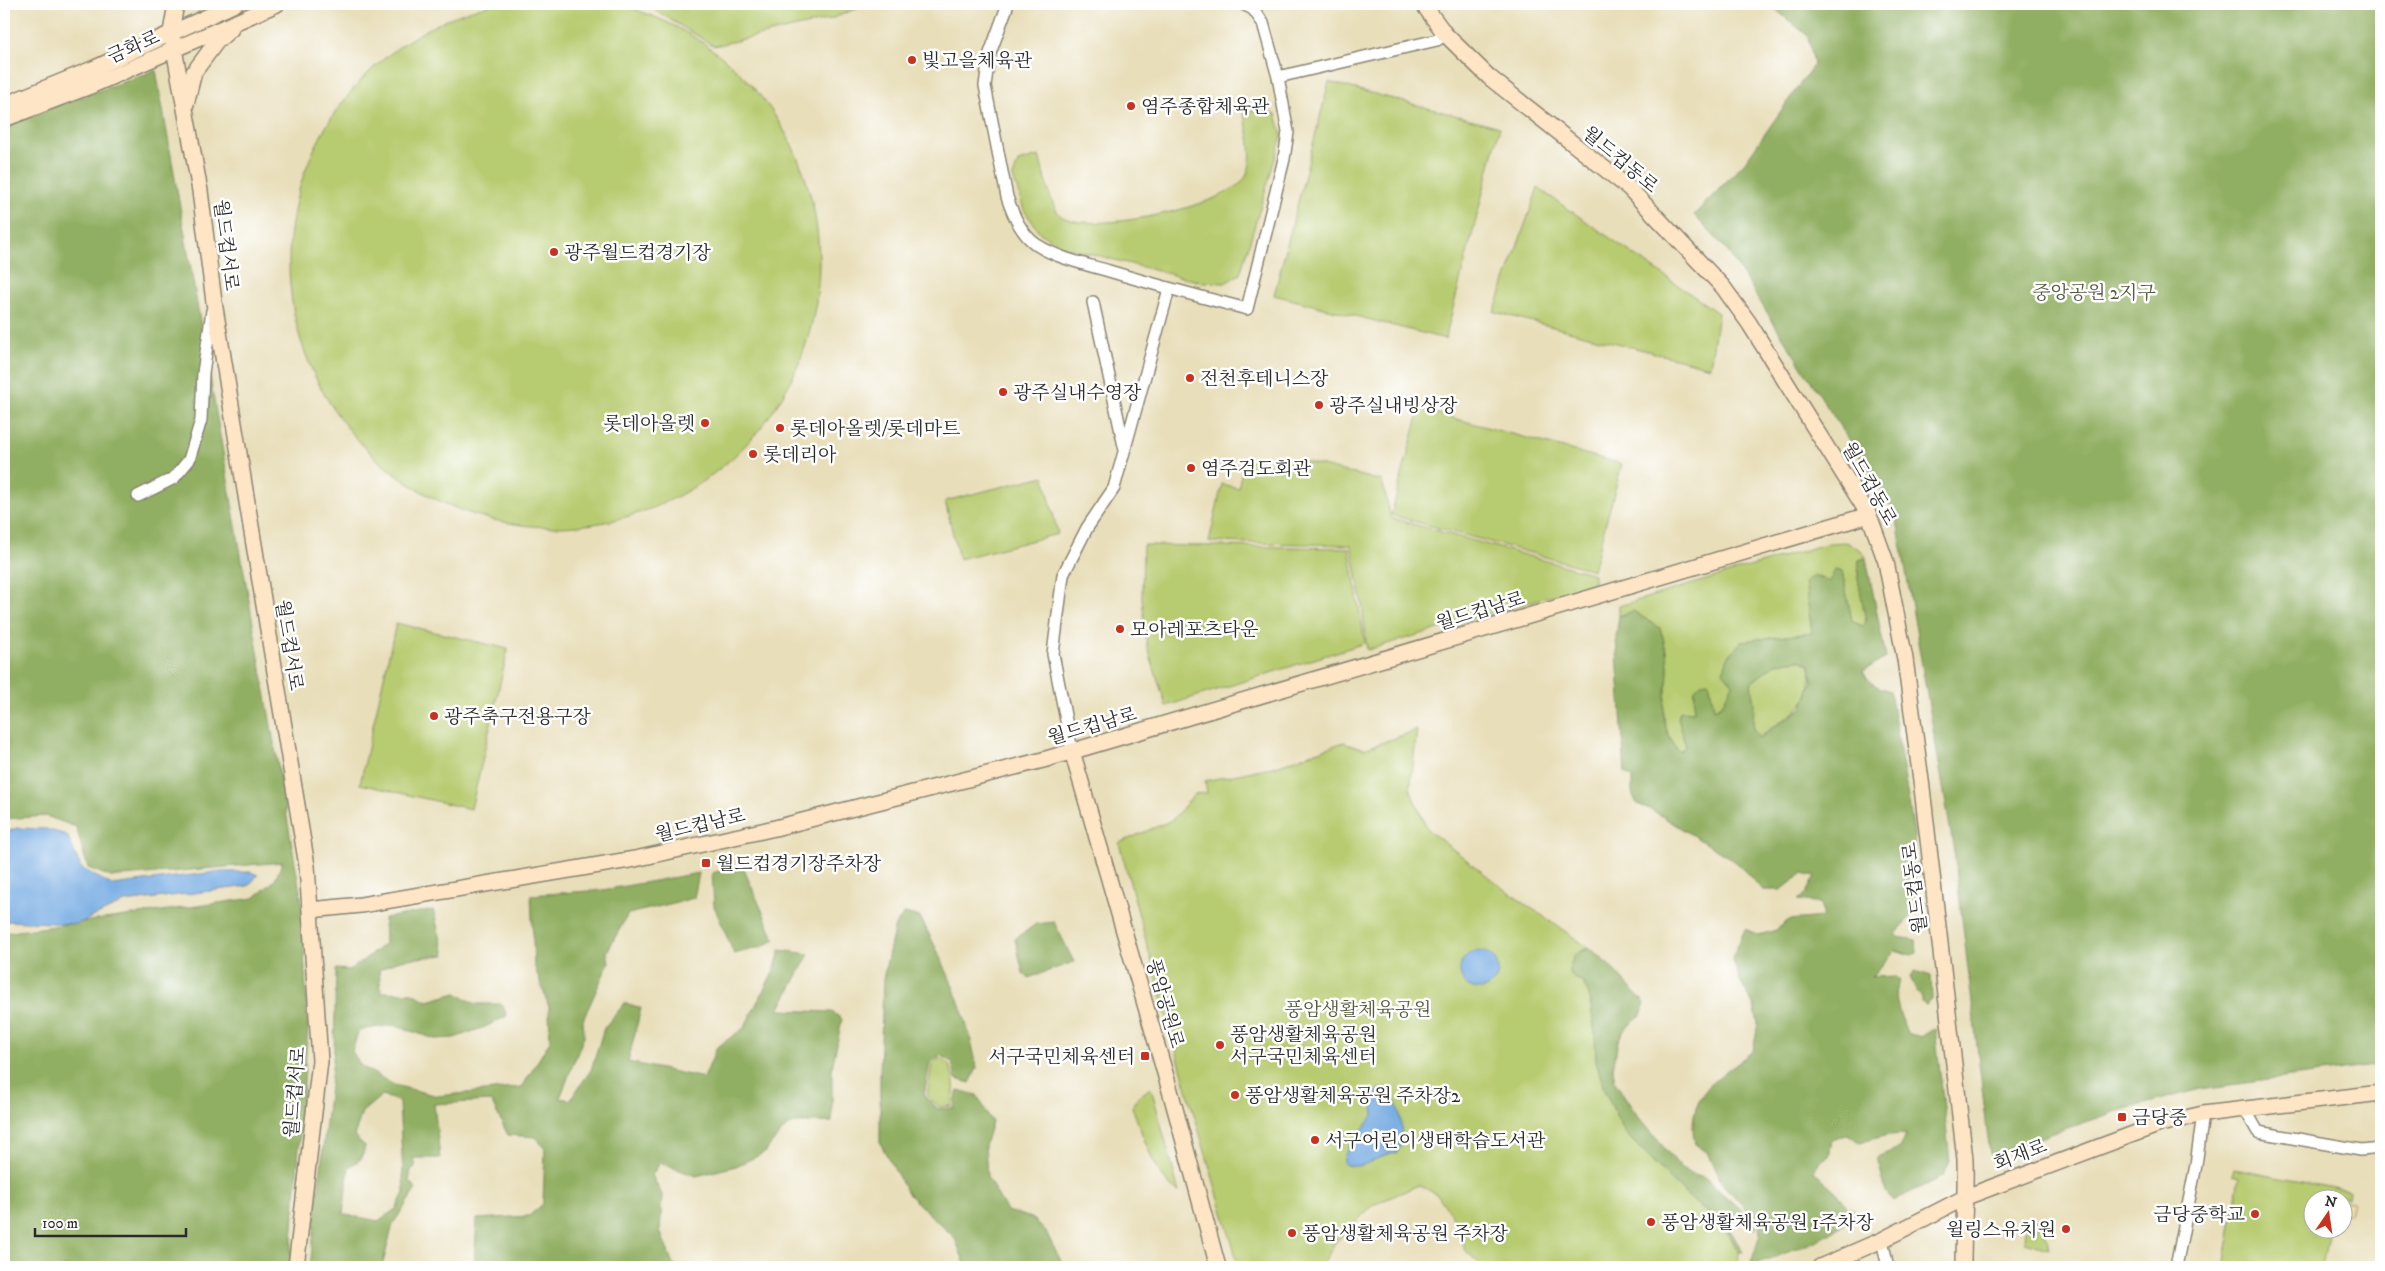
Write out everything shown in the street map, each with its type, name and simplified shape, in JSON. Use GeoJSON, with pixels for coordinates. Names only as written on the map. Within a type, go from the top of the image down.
{"type":"FeatureCollection","features":[{"type":"Feature","properties":{"kind":"street"},"geometry":{"type":"LineString","coordinates":[[171,32],[176,4]]}},
{"type":"Feature","properties":{"kind":"street","name":"금화로"},"geometry":{"type":"LineString","coordinates":[[4,105],[95,68],[235,4]]}},
{"type":"Feature","properties":{"kind":"street","name":"금화로"},"geometry":{"type":"LineString","coordinates":[[4,119],[93,85],[277,4]]}},
{"type":"Feature","properties":{"kind":"street"},"geometry":{"type":"LineString","coordinates":[[1008,4],[989,56],[985,86],[1007,197],[1018,223],[1026,235],[1056,255],[1169,289],[1247,309],[1287,143],[1286,111],[1263,24],[1253,9],[1243,4]]}},
{"type":"Feature","properties":{"kind":"street","name":"월드컵동로"},"geometry":{"type":"LineString","coordinates":[[1423,4],[1445,34],[1489,77],[1528,110],[1629,188],[1724,287],[1749,323],[1869,515],[1886,562],[1905,659],[1965,1159],[1966,1197],[1963,1224],[1963,1267]]}},
{"type":"Feature","properties":{"kind":"street"},"geometry":{"type":"LineString","coordinates":[[185,107],[194,72],[217,41],[247,17]]}},
{"type":"Feature","properties":{"kind":"street","name":"월드컵서로"},"geometry":{"type":"LineString","coordinates":[[171,32],[200,191],[214,302],[307,866],[320,1061],[296,1267]]}},
{"type":"Feature","properties":{"kind":"street"},"geometry":{"type":"LineString","coordinates":[[1278,77],[1437,40],[1445,34]]}},
{"type":"Feature","properties":{"kind":"street"},"geometry":{"type":"LineString","coordinates":[[1072,751],[1053,654],[1062,575],[1088,528],[1114,488],[1121,469],[1124,448],[1169,289]]}},
{"type":"Feature","properties":{"kind":"street"},"geometry":{"type":"LineString","coordinates":[[138,496],[174,478],[189,460],[201,420],[203,373],[214,302]]}},
{"type":"Feature","properties":{"kind":"street"},"geometry":{"type":"LineString","coordinates":[[1093,302],[1124,448]]}},
{"type":"Feature","properties":{"kind":"street","name":"월드컵남로"},"geometry":{"type":"LineString","coordinates":[[310,910],[361,905],[634,860],[784,825],[1072,751],[1869,515]]}},
{"type":"Feature","properties":{"kind":"street","name":"풍암공원로"},"geometry":{"type":"LineString","coordinates":[[1072,751],[1171,1094],[1218,1267]]}},
{"type":"Feature","properties":{"kind":"street","name":"회재로"},"geometry":{"type":"LineString","coordinates":[[1820,1267],[1882,1240],[1966,1197],[2160,1124],[2204,1114],[2381,1093]]}},
{"type":"Feature","properties":{"kind":"street"},"geometry":{"type":"LineString","coordinates":[[2246,1110],[2258,1132],[2361,1150],[2381,1148]]}},
{"type":"Feature","properties":{"kind":"street"},"geometry":{"type":"LineString","coordinates":[[2176,1267],[2204,1114]]}},
{"type":"Feature","properties":{"kind":"street"},"geometry":{"type":"LineString","coordinates":[[1882,1240],[1888,1267]]}},
{"type":"Feature","properties":{"kind":"green space","name":"광주월드컵경기장"},"geometry":{"type":"Polygon","coordinates":[[[554,-3],[606,2],[656,17],[701,41],[742,74],[775,115],[799,160],[814,210],[819,262],[814,314],[799,364],[775,409],[742,450],[701,483],[656,507],[606,522],[554,527],[502,522],[452,507],[407,483],[366,450],[333,409],[309,364],[294,314],[289,262],[294,210],[309,160],[333,115],[366,74],[407,41],[452,17],[502,2],[554,-3]]]}},
{"type":"Feature","properties":{"kind":"green space"},"geometry":{"type":"Polygon","coordinates":[[[653,4],[868,4],[831,19],[714,46],[656,11],[653,4]]]}},
{"type":"Feature","properties":{"kind":"green space","name":"중앙공원 2지구"},"geometry":{"type":"Polygon","coordinates":[[[1769,4],[2381,4],[2381,1065],[2200,1089],[2115,1112],[1990,1155],[1954,851],[1896,514],[1727,250],[1694,215],[1745,162],[1814,64],[1808,36],[1769,4]]]}},
{"type":"Feature","properties":{"kind":"green space"},"geometry":{"type":"Polygon","coordinates":[[[156,70],[301,897],[308,1027],[290,1267],[4,1267],[4,933],[254,898],[274,881],[283,862],[111,877],[88,868],[76,827],[46,816],[4,819],[4,125],[156,70]]]}},
{"type":"Feature","properties":{"kind":"green space"},"geometry":{"type":"Polygon","coordinates":[[[1329,82],[1500,127],[1445,339],[1274,295],[1329,82]]]}},
{"type":"Feature","properties":{"kind":"green space"},"geometry":{"type":"Polygon","coordinates":[[[1261,110],[1276,114],[1282,136],[1240,274],[1225,283],[1201,282],[1064,247],[1040,233],[1024,210],[1013,177],[1018,162],[1039,156],[1057,212],[1061,216],[1076,221],[1127,220],[1187,208],[1213,199],[1234,188],[1245,178],[1251,154],[1243,111],[1261,110]]]}},
{"type":"Feature","properties":{"kind":"green space"},"geometry":{"type":"Polygon","coordinates":[[[1538,188],[1718,313],[1710,367],[1494,312],[1538,188]]]}},
{"type":"Feature","properties":{"kind":"green space"},"geometry":{"type":"Polygon","coordinates":[[[1420,409],[1622,464],[1593,570],[1391,515],[1420,409]]]}},
{"type":"Feature","properties":{"kind":"green space"},"geometry":{"type":"Polygon","coordinates":[[[1283,456],[1382,481],[1391,518],[1594,574],[1594,583],[1367,650],[1362,602],[1351,545],[1209,542],[1222,484],[1238,488],[1245,458],[1281,466],[1283,456]]]}},
{"type":"Feature","properties":{"kind":"green space"},"geometry":{"type":"Polygon","coordinates":[[[1044,476],[1058,534],[959,559],[945,501],[1044,476]]]}},
{"type":"Feature","properties":{"kind":"green space"},"geometry":{"type":"Polygon","coordinates":[[[1846,542],[1861,550],[1866,558],[1859,560],[1858,578],[1867,622],[1862,626],[1852,621],[1842,571],[1834,576],[1830,583],[1819,576],[1805,581],[1812,633],[1742,641],[1728,657],[1724,672],[1733,684],[1721,706],[1714,709],[1709,682],[1701,683],[1695,689],[1694,712],[1680,711],[1678,718],[1686,746],[1679,752],[1666,728],[1664,719],[1668,666],[1660,628],[1633,611],[1619,616],[1619,606],[1829,543],[1846,542]]]}},
{"type":"Feature","properties":{"kind":"green space"},"geometry":{"type":"Polygon","coordinates":[[[1143,545],[1349,548],[1365,643],[1166,706],[1147,646],[1142,598],[1143,545]]]}},
{"type":"Feature","properties":{"kind":"green space"},"geometry":{"type":"Polygon","coordinates":[[[1866,558],[1886,658],[1863,671],[1874,684],[1890,691],[1914,833],[1916,909],[1896,934],[1898,937],[1916,940],[1917,953],[1911,955],[1895,950],[1872,977],[1896,976],[1900,980],[1896,993],[1907,1033],[1921,1037],[1935,1028],[1950,1161],[1943,1176],[1893,1201],[1886,1192],[1877,1157],[1899,1148],[1906,1134],[1889,1135],[1860,1142],[1849,1134],[1832,1140],[1829,1156],[1819,1162],[1814,1171],[1836,1192],[1847,1207],[1855,1210],[1849,1220],[1824,1237],[1750,1266],[1760,1235],[1759,1224],[1719,1179],[1707,1152],[1695,1144],[1693,1127],[1695,1112],[1707,1088],[1728,1069],[1753,1051],[1758,1023],[1754,1006],[1740,980],[1732,958],[1745,929],[1759,935],[1776,930],[1789,920],[1824,917],[1820,903],[1798,900],[1805,895],[1815,876],[1803,873],[1781,890],[1763,890],[1736,862],[1650,809],[1637,804],[1632,793],[1632,777],[1625,773],[1616,637],[1619,616],[1633,611],[1660,628],[1668,666],[1664,720],[1671,741],[1679,752],[1686,746],[1678,718],[1681,711],[1694,712],[1695,689],[1701,683],[1709,682],[1714,709],[1721,706],[1733,684],[1723,672],[1728,657],[1742,641],[1812,633],[1805,581],[1812,577],[1817,577],[1829,582],[1835,570],[1842,571],[1852,621],[1862,626],[1866,622],[1858,578],[1859,560],[1866,558]],[[1798,660],[1776,663],[1751,683],[1754,703],[1753,729],[1759,738],[1802,708],[1812,682],[1810,664],[1798,660]]]}},
{"type":"Feature","properties":{"kind":"green space","name":"광주축구전용구장"},"geometry":{"type":"Polygon","coordinates":[[[396,623],[508,649],[471,809],[360,784],[396,623]]]}},
{"type":"Feature","properties":{"kind":"green space"},"geometry":{"type":"Polygon","coordinates":[[[1798,660],[1810,664],[1808,693],[1804,702],[1798,709],[1759,738],[1753,729],[1751,683],[1776,663],[1798,660]]]}},
{"type":"Feature","properties":{"kind":"green space","name":"풍암생활체육공원"},"geometry":{"type":"Polygon","coordinates":[[[1417,730],[1410,790],[1428,830],[1508,892],[1589,948],[1580,951],[1582,981],[1589,995],[1596,1033],[1596,1061],[1605,1092],[1625,1133],[1679,1188],[1701,1208],[1721,1221],[1739,1252],[1738,1267],[1483,1267],[1466,1251],[1453,1218],[1438,1195],[1419,1185],[1373,1205],[1334,1244],[1322,1267],[1239,1267],[1189,1097],[1119,843],[1172,820],[1195,794],[1207,793],[1205,781],[1276,766],[1344,742],[1364,749],[1417,730]]]}},
{"type":"Feature","properties":{"kind":"green space"},"geometry":{"type":"Polygon","coordinates":[[[742,865],[775,940],[761,947],[734,954],[714,906],[712,873],[742,865]]]}},
{"type":"Feature","properties":{"kind":"green space"},"geometry":{"type":"Polygon","coordinates":[[[699,873],[694,898],[628,914],[607,952],[609,962],[583,1020],[584,1036],[560,1098],[570,1100],[591,1070],[604,1028],[625,1003],[641,1008],[628,1062],[704,1078],[717,1047],[744,1028],[775,968],[780,950],[809,954],[779,1010],[832,1012],[842,1019],[832,1068],[832,1122],[793,1123],[781,1132],[764,1153],[736,1166],[696,1176],[660,1163],[652,1175],[662,1195],[660,1231],[673,1264],[682,1267],[474,1267],[477,1219],[529,1216],[543,1204],[545,1149],[535,1137],[508,1135],[491,1101],[434,1104],[440,1158],[413,1158],[416,1166],[411,1170],[409,1181],[416,1189],[393,1224],[382,1267],[310,1267],[334,1050],[336,969],[350,970],[385,944],[384,918],[433,910],[445,955],[400,960],[379,970],[381,992],[412,993],[428,1001],[456,993],[476,1004],[502,1004],[507,1016],[485,1027],[454,1038],[435,1039],[393,1025],[359,1030],[352,1051],[361,1066],[394,1085],[438,1096],[522,1087],[550,1041],[549,1007],[534,965],[531,895],[603,890],[699,873]],[[382,1095],[362,1112],[354,1136],[365,1146],[362,1158],[349,1167],[343,1214],[378,1221],[396,1209],[404,1193],[399,1102],[382,1095]]]}},
{"type":"Feature","properties":{"kind":"green space"},"geometry":{"type":"Polygon","coordinates":[[[905,913],[920,917],[938,953],[968,1028],[977,1068],[970,1083],[956,1079],[952,1062],[940,1055],[930,1062],[924,1096],[938,1109],[954,1108],[958,1090],[977,1095],[992,1122],[985,1145],[987,1177],[1007,1211],[1032,1218],[1046,1232],[1064,1267],[966,1267],[955,1238],[908,1194],[880,1143],[883,979],[895,925],[905,913]]]}},
{"type":"Feature","properties":{"kind":"green space"},"geometry":{"type":"Polygon","coordinates":[[[1054,922],[1074,962],[1028,978],[1023,973],[1015,939],[1036,924],[1054,922]]]}},
{"type":"Feature","properties":{"kind":"green space"},"geometry":{"type":"Polygon","coordinates":[[[1589,948],[1601,957],[1645,1003],[1641,1015],[1623,1031],[1618,1041],[1613,1068],[1615,1082],[1637,1115],[1681,1168],[1697,1176],[1703,1176],[1753,1221],[1756,1226],[1755,1230],[1737,1214],[1725,1216],[1724,1220],[1743,1252],[1739,1252],[1721,1221],[1701,1208],[1679,1188],[1625,1133],[1605,1092],[1596,1061],[1595,1033],[1589,995],[1582,981],[1573,978],[1569,970],[1574,955],[1589,948]]]}},
{"type":"Feature","properties":{"kind":"green space"},"geometry":{"type":"Polygon","coordinates":[[[1915,971],[1931,976],[1932,1000],[1926,1005],[1921,1002],[1921,995],[1917,992],[1910,977],[1915,971]]]}},
{"type":"Feature","properties":{"kind":"green space"},"geometry":{"type":"Polygon","coordinates":[[[939,1058],[949,1064],[953,1075],[954,1094],[952,1106],[939,1107],[927,1096],[932,1063],[939,1058]]]}},
{"type":"Feature","properties":{"kind":"green space"},"geometry":{"type":"Polygon","coordinates":[[[1150,1088],[1179,1192],[1163,1178],[1156,1167],[1132,1107],[1136,1099],[1150,1088]]]}},
{"type":"Feature","properties":{"kind":"green space"},"geometry":{"type":"Polygon","coordinates":[[[2234,1169],[2333,1188],[2302,1188],[2302,1238],[2327,1238],[2322,1267],[2224,1267],[2239,1177],[2232,1175],[2234,1169]]]}},
{"type":"Feature","properties":{"kind":"green space"},"geometry":{"type":"Polygon","coordinates":[[[2039,1219],[2049,1242],[2049,1249],[2024,1242],[2025,1226],[2039,1219]]]}},
{"type":"Feature","properties":{"kind":"water"},"geometry":{"type":"Polygon","coordinates":[[[17,828],[46,829],[67,835],[81,868],[112,885],[216,872],[251,872],[258,875],[248,886],[125,902],[77,924],[4,921],[4,833],[17,828]]]}},
{"type":"Feature","properties":{"kind":"water"},"geometry":{"type":"Polygon","coordinates":[[[1479,951],[1492,957],[1498,970],[1492,983],[1479,989],[1466,983],[1460,970],[1466,957],[1479,951]]]}},
{"type":"Feature","properties":{"kind":"water"},"geometry":{"type":"Polygon","coordinates":[[[1380,1089],[1388,1089],[1399,1112],[1402,1129],[1397,1153],[1383,1156],[1358,1166],[1344,1164],[1344,1158],[1350,1145],[1374,1114],[1373,1097],[1380,1089]]]}},
{"type":"Feature","properties":{"kind":"place","name":"빛고을체육관"},"geometry":{"type":"Point","coordinates":[912,60]}},
{"type":"Feature","properties":{"kind":"place","name":"염주종합체육관"},"geometry":{"type":"Point","coordinates":[1131,106]}},
{"type":"Feature","properties":{"kind":"place","name":"광주월드컵경기장"},"geometry":{"type":"Point","coordinates":[554,252]}},
{"type":"Feature","properties":{"kind":"place","name":"전천후테니스장"},"geometry":{"type":"Point","coordinates":[1190,378]}},
{"type":"Feature","properties":{"kind":"place","name":"광주실내수영장"},"geometry":{"type":"Point","coordinates":[1003,392]}},
{"type":"Feature","properties":{"kind":"place","name":"광주실내빙상장"},"geometry":{"type":"Point","coordinates":[1319,405]}},
{"type":"Feature","properties":{"kind":"place","name":"롯데아올렛"},"geometry":{"type":"Point","coordinates":[705,423]}},
{"type":"Feature","properties":{"kind":"place","name":"롯데아올렛/롯데마트"},"geometry":{"type":"Point","coordinates":[780,428]}},
{"type":"Feature","properties":{"kind":"place","name":"롯데리아"},"geometry":{"type":"Point","coordinates":[753,454]}},
{"type":"Feature","properties":{"kind":"place","name":"염주검도회관"},"geometry":{"type":"Point","coordinates":[1191,468]}},
{"type":"Feature","properties":{"kind":"place","name":"모아레포츠타운"},"geometry":{"type":"Point","coordinates":[1120,629]}},
{"type":"Feature","properties":{"kind":"place","name":"광주축구전용구장"},"geometry":{"type":"Point","coordinates":[434,716]}},
{"type":"Feature","properties":{"kind":"place","name":"월드컵경기장주차장"},"geometry":{"type":"Point","coordinates":[706,863]}},
{"type":"Feature","properties":{"kind":"place","name":"풍암생활체육공원 서구국민체육센터"},"geometry":{"type":"Point","coordinates":[1220,1045]}},
{"type":"Feature","properties":{"kind":"place","name":"서구국민체육센터"},"geometry":{"type":"Point","coordinates":[1145,1056]}},
{"type":"Feature","properties":{"kind":"place","name":"풍암생활체육공원 주차장2"},"geometry":{"type":"Point","coordinates":[1235,1095]}},
{"type":"Feature","properties":{"kind":"place","name":"금당중"},"geometry":{"type":"Point","coordinates":[2122,1117]}},
{"type":"Feature","properties":{"kind":"place","name":"서구어린이생태학습도서관"},"geometry":{"type":"Point","coordinates":[1315,1140]}},
{"type":"Feature","properties":{"kind":"place","name":"금당중학교"},"geometry":{"type":"Point","coordinates":[2255,1214]}},
{"type":"Feature","properties":{"kind":"place","name":"풍암생활체육공원 1주차장"},"geometry":{"type":"Point","coordinates":[1651,1222]}},
{"type":"Feature","properties":{"kind":"place","name":"윌링스유치원"},"geometry":{"type":"Point","coordinates":[2066,1229]}},
{"type":"Feature","properties":{"kind":"place","name":"풍암생활체육공원 주차장"},"geometry":{"type":"Point","coordinates":[1292,1233]}}]}
